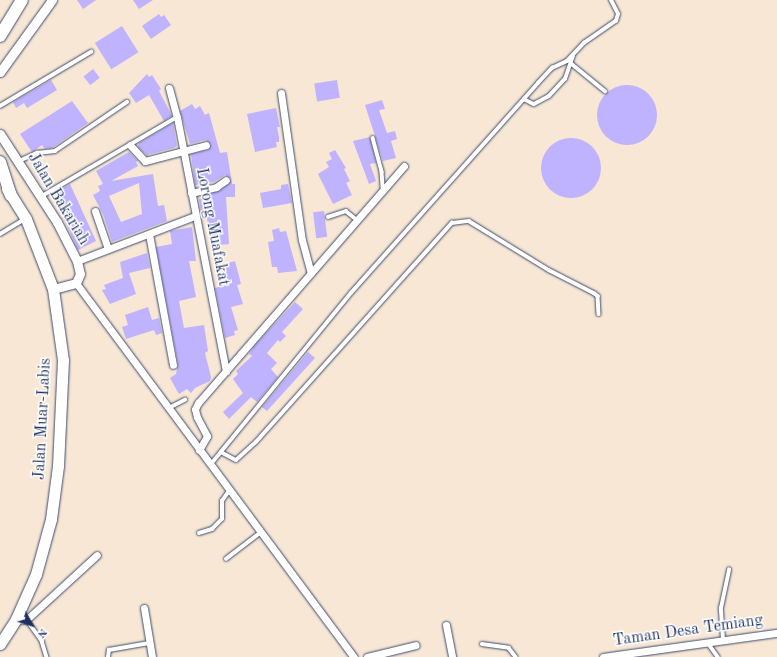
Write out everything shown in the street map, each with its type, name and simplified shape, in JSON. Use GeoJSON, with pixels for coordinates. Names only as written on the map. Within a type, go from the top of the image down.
{"type":"FeatureCollection","features":[{"type":"Feature","properties":{"kind":"highway"},"geometry":{"type":"LineString","coordinates":[[1,25],[21,0]]}},
{"type":"Feature","properties":{"kind":"highway"},"geometry":{"type":"LineString","coordinates":[[0,36],[21,0]]}},
{"type":"Feature","properties":{"kind":"highway"},"geometry":{"type":"LineString","coordinates":[[0,162],[11,195]]}},
{"type":"Feature","properties":{"kind":"highway"},"geometry":{"type":"LineString","coordinates":[[0,185],[11,195]]}},
{"type":"Feature","properties":{"kind":"main road","name":"Jalan Muar-Labis"},"geometry":{"type":"LineString","coordinates":[[0,177],[26,219],[53,289],[63,360],[58,466],[51,518],[36,574],[21,619],[0,644]]}},
{"type":"Feature","properties":{"kind":"main road","name":"Jalan Muar-Labis"},"geometry":{"type":"LineString","coordinates":[[0,181],[11,195]]}},
{"type":"Feature","properties":{"kind":"street"},"geometry":{"type":"LineString","coordinates":[[0,72],[52,0]]}},
{"type":"Feature","properties":{"kind":"street","name":"Lorong Muafakat"},"geometry":{"type":"LineString","coordinates":[[168,88],[177,117],[226,371]]}},
{"type":"Feature","properties":{"kind":"street"},"geometry":{"type":"LineString","coordinates":[[281,93],[302,240],[311,273]]}},
{"type":"Feature","properties":{"kind":"street","name":"Jalan Bakariah"},"geometry":{"type":"LineString","coordinates":[[0,134],[41,197],[77,261],[80,274],[76,283]]}},
{"type":"Feature","properties":{"kind":"street"},"geometry":{"type":"LineString","coordinates":[[130,145],[145,162],[183,150],[206,145]]}},
{"type":"Feature","properties":{"kind":"street"},"geometry":{"type":"LineString","coordinates":[[199,450],[207,436],[195,409],[226,371],[404,166]]}},
{"type":"Feature","properties":{"kind":"street"},"geometry":{"type":"LineString","coordinates":[[191,193],[216,187],[226,180]]}},
{"type":"Feature","properties":{"kind":"street"},"geometry":{"type":"LineString","coordinates":[[95,211],[108,249]]}},
{"type":"Feature","properties":{"kind":"street"},"geometry":{"type":"LineString","coordinates":[[77,261],[195,216]]}},
{"type":"Feature","properties":{"kind":"street"},"geometry":{"type":"LineString","coordinates":[[149,234],[173,365]]}},
{"type":"Feature","properties":{"kind":"street"},"geometry":{"type":"LineString","coordinates":[[53,289],[76,283],[168,409],[354,657]]}},
{"type":"Feature","properties":{"kind":"street"},"geometry":{"type":"LineString","coordinates":[[21,619],[97,555]]}},
{"type":"Feature","properties":{"kind":"street"},"geometry":{"type":"LineString","coordinates":[[144,608],[152,657]]}},
{"type":"Feature","properties":{"kind":"street"},"geometry":{"type":"LineString","coordinates":[[446,625],[452,657]]}},
{"type":"Feature","properties":{"kind":"street","name":"Taman Desa Temiang"},"geometry":{"type":"LineString","coordinates":[[603,657],[646,654],[708,642],[777,633]]}},
{"type":"Feature","properties":{"kind":"street"},"geometry":{"type":"LineString","coordinates":[[367,657],[416,645]]}},
{"type":"Feature","properties":{"kind":"lane"},"geometry":{"type":"LineString","coordinates":[[210,465],[251,412],[351,293],[552,68],[573,56],[584,43],[616,21],[618,14],[611,0]]}},
{"type":"Feature","properties":{"kind":"lane"},"geometry":{"type":"LineString","coordinates":[[0,106],[91,52]]}},
{"type":"Feature","properties":{"kind":"lane"},"geometry":{"type":"LineString","coordinates":[[524,99],[534,104],[549,96],[565,80],[572,64],[573,56]]}},
{"type":"Feature","properties":{"kind":"lane"},"geometry":{"type":"LineString","coordinates":[[572,64],[605,90]]}},
{"type":"Feature","properties":{"kind":"lane"},"geometry":{"type":"LineString","coordinates":[[18,162],[37,153],[55,151],[127,102]]}},
{"type":"Feature","properties":{"kind":"lane"},"geometry":{"type":"LineString","coordinates":[[41,197],[177,117]]}},
{"type":"Feature","properties":{"kind":"lane"},"geometry":{"type":"LineString","coordinates":[[374,138],[382,172],[383,191]]}},
{"type":"Feature","properties":{"kind":"lane"},"geometry":{"type":"LineString","coordinates":[[328,217],[346,211],[357,220]]}},
{"type":"Feature","properties":{"kind":"lane"},"geometry":{"type":"LineString","coordinates":[[0,234],[26,219]]}},
{"type":"Feature","properties":{"kind":"lane"},"geometry":{"type":"LineString","coordinates":[[221,452],[236,460],[256,442],[452,222],[469,221],[549,270],[594,293],[598,296],[599,314]]}},
{"type":"Feature","properties":{"kind":"lane"},"geometry":{"type":"LineString","coordinates":[[168,409],[185,400]]}},
{"type":"Feature","properties":{"kind":"lane"},"geometry":{"type":"LineString","coordinates":[[199,533],[212,529],[222,519],[222,501],[229,491]]}},
{"type":"Feature","properties":{"kind":"lane"},"geometry":{"type":"LineString","coordinates":[[226,559],[261,532]]}},
{"type":"Feature","properties":{"kind":"lane"},"geometry":{"type":"LineString","coordinates":[[723,640],[721,608],[729,570]]}},
{"type":"Feature","properties":{"kind":"lane"},"geometry":{"type":"LineString","coordinates":[[21,619],[42,640],[47,657]]}},
{"type":"Feature","properties":{"kind":"lane"},"geometry":{"type":"LineString","coordinates":[[708,642],[718,657]]}},
{"type":"Feature","properties":{"kind":"lane"},"geometry":{"type":"LineString","coordinates":[[108,657],[109,650],[150,643]]}},
{"type":"Feature","properties":{"kind":"lane"},"geometry":{"type":"LineString","coordinates":[[482,644],[509,648],[516,657]]}},
{"type":"Feature","properties":{"kind":"building"},"geometry":{"type":"Polygon","coordinates":[[[77,0],[96,0],[83,9],[77,0]]]}},
{"type":"Feature","properties":{"kind":"building"},"geometry":{"type":"Polygon","coordinates":[[[133,0],[153,0],[139,9],[133,0]]]}},
{"type":"Feature","properties":{"kind":"building"},"geometry":{"type":"Polygon","coordinates":[[[159,14],[161,17],[164,15],[171,25],[151,39],[142,26],[159,14]]]}},
{"type":"Feature","properties":{"kind":"building"},"geometry":{"type":"Polygon","coordinates":[[[122,26],[138,52],[111,69],[95,43],[122,26]]]}},
{"type":"Feature","properties":{"kind":"building"},"geometry":{"type":"Polygon","coordinates":[[[93,69],[100,78],[90,85],[84,76],[93,69]]]}},
{"type":"Feature","properties":{"kind":"building"},"geometry":{"type":"Polygon","coordinates":[[[147,74],[149,77],[152,75],[161,89],[159,91],[172,116],[164,121],[149,95],[136,103],[129,93],[147,74]]]}},
{"type":"Feature","properties":{"kind":"building"},"geometry":{"type":"Polygon","coordinates":[[[51,80],[57,90],[27,108],[24,103],[16,108],[13,102],[51,80]]]}},
{"type":"Feature","properties":{"kind":"building"},"geometry":{"type":"Polygon","coordinates":[[[337,80],[340,98],[317,101],[314,84],[337,80]]]}},
{"type":"Feature","properties":{"kind":"building"},"geometry":{"type":"Polygon","coordinates":[[[627,85],[644,90],[652,98],[657,115],[652,132],[644,140],[627,145],[610,140],[602,132],[597,115],[602,98],[610,90],[627,85]]]}},
{"type":"Feature","properties":{"kind":"building"},"geometry":{"type":"Polygon","coordinates":[[[382,100],[385,109],[379,110],[387,133],[395,131],[397,139],[391,141],[396,158],[383,161],[365,105],[382,100]]]}},
{"type":"Feature","properties":{"kind":"building"},"geometry":{"type":"Polygon","coordinates":[[[72,101],[88,123],[52,148],[45,149],[42,145],[32,152],[20,134],[72,101]]]}},
{"type":"Feature","properties":{"kind":"building"},"geometry":{"type":"Polygon","coordinates":[[[192,104],[195,109],[200,106],[205,115],[209,113],[220,153],[227,152],[232,184],[235,184],[235,197],[226,197],[229,244],[211,246],[207,218],[202,219],[199,199],[205,199],[204,195],[219,191],[229,184],[231,179],[225,175],[214,182],[195,185],[191,154],[208,150],[211,144],[205,140],[190,144],[180,111],[192,104]]]}},
{"type":"Feature","properties":{"kind":"building"},"geometry":{"type":"Polygon","coordinates":[[[276,108],[280,127],[277,127],[279,142],[276,142],[277,147],[255,152],[247,114],[276,108]]]}},
{"type":"Feature","properties":{"kind":"building"},"geometry":{"type":"Polygon","coordinates":[[[173,123],[177,146],[147,155],[138,147],[139,143],[173,123]]]}},
{"type":"Feature","properties":{"kind":"building"},"geometry":{"type":"Polygon","coordinates":[[[370,137],[376,163],[370,164],[376,181],[369,184],[353,141],[370,137]]]}},
{"type":"Feature","properties":{"kind":"building"},"geometry":{"type":"Polygon","coordinates":[[[571,138],[583,140],[596,151],[599,156],[601,168],[599,180],[588,193],[583,196],[571,198],[559,196],[546,185],[543,180],[541,168],[543,156],[554,143],[559,140],[571,138]]]}},
{"type":"Feature","properties":{"kind":"building"},"geometry":{"type":"Polygon","coordinates":[[[335,150],[346,168],[344,169],[350,181],[346,183],[352,195],[333,204],[318,174],[329,167],[326,162],[332,159],[329,153],[335,150]]]}},
{"type":"Feature","properties":{"kind":"building"},"geometry":{"type":"Polygon","coordinates":[[[129,152],[138,161],[136,162],[138,166],[111,181],[153,174],[158,206],[164,205],[167,221],[112,242],[103,214],[93,195],[100,191],[98,186],[103,184],[96,171],[129,152]],[[139,183],[109,196],[121,222],[142,214],[139,183]]]}},
{"type":"Feature","properties":{"kind":"building"},"geometry":{"type":"Polygon","coordinates":[[[70,184],[96,241],[78,250],[63,217],[68,215],[56,192],[70,184]]]}},
{"type":"Feature","properties":{"kind":"building"},"geometry":{"type":"Polygon","coordinates":[[[288,184],[292,203],[263,208],[260,193],[281,189],[281,185],[288,184]]]}},
{"type":"Feature","properties":{"kind":"building"},"geometry":{"type":"Polygon","coordinates":[[[324,211],[327,237],[316,238],[313,212],[324,211]]]}},
{"type":"Feature","properties":{"kind":"building"},"geometry":{"type":"Polygon","coordinates":[[[192,227],[196,261],[189,261],[196,297],[179,301],[184,328],[204,325],[208,351],[205,353],[211,377],[210,381],[195,388],[191,393],[187,389],[179,394],[170,378],[176,374],[178,364],[156,247],[172,244],[170,231],[192,227]]]}},
{"type":"Feature","properties":{"kind":"building"},"geometry":{"type":"Polygon","coordinates":[[[279,228],[280,232],[286,231],[297,271],[278,273],[277,267],[272,267],[268,242],[274,241],[272,230],[279,228]]]}},
{"type":"Feature","properties":{"kind":"building"},"geometry":{"type":"Polygon","coordinates":[[[147,253],[150,268],[129,273],[136,294],[110,304],[102,290],[106,289],[104,285],[123,278],[120,262],[147,253]]]}},
{"type":"Feature","properties":{"kind":"building"},"geometry":{"type":"Polygon","coordinates":[[[235,261],[241,284],[237,285],[243,304],[231,307],[238,330],[234,331],[235,335],[225,338],[215,288],[227,285],[221,265],[235,261]]]}},
{"type":"Feature","properties":{"kind":"building"},"geometry":{"type":"Polygon","coordinates":[[[295,302],[303,309],[282,332],[286,336],[280,342],[278,340],[267,353],[277,363],[271,369],[278,377],[257,402],[251,397],[229,419],[223,412],[243,393],[233,379],[238,374],[236,371],[252,356],[249,354],[254,346],[295,302]]]}},
{"type":"Feature","properties":{"kind":"building"},"geometry":{"type":"Polygon","coordinates":[[[148,307],[152,320],[159,318],[162,333],[156,335],[154,330],[126,339],[122,327],[128,325],[125,315],[148,307]]]}},
{"type":"Feature","properties":{"kind":"building"},"geometry":{"type":"Polygon","coordinates":[[[308,352],[315,358],[267,411],[262,407],[308,352]]]}}]}
